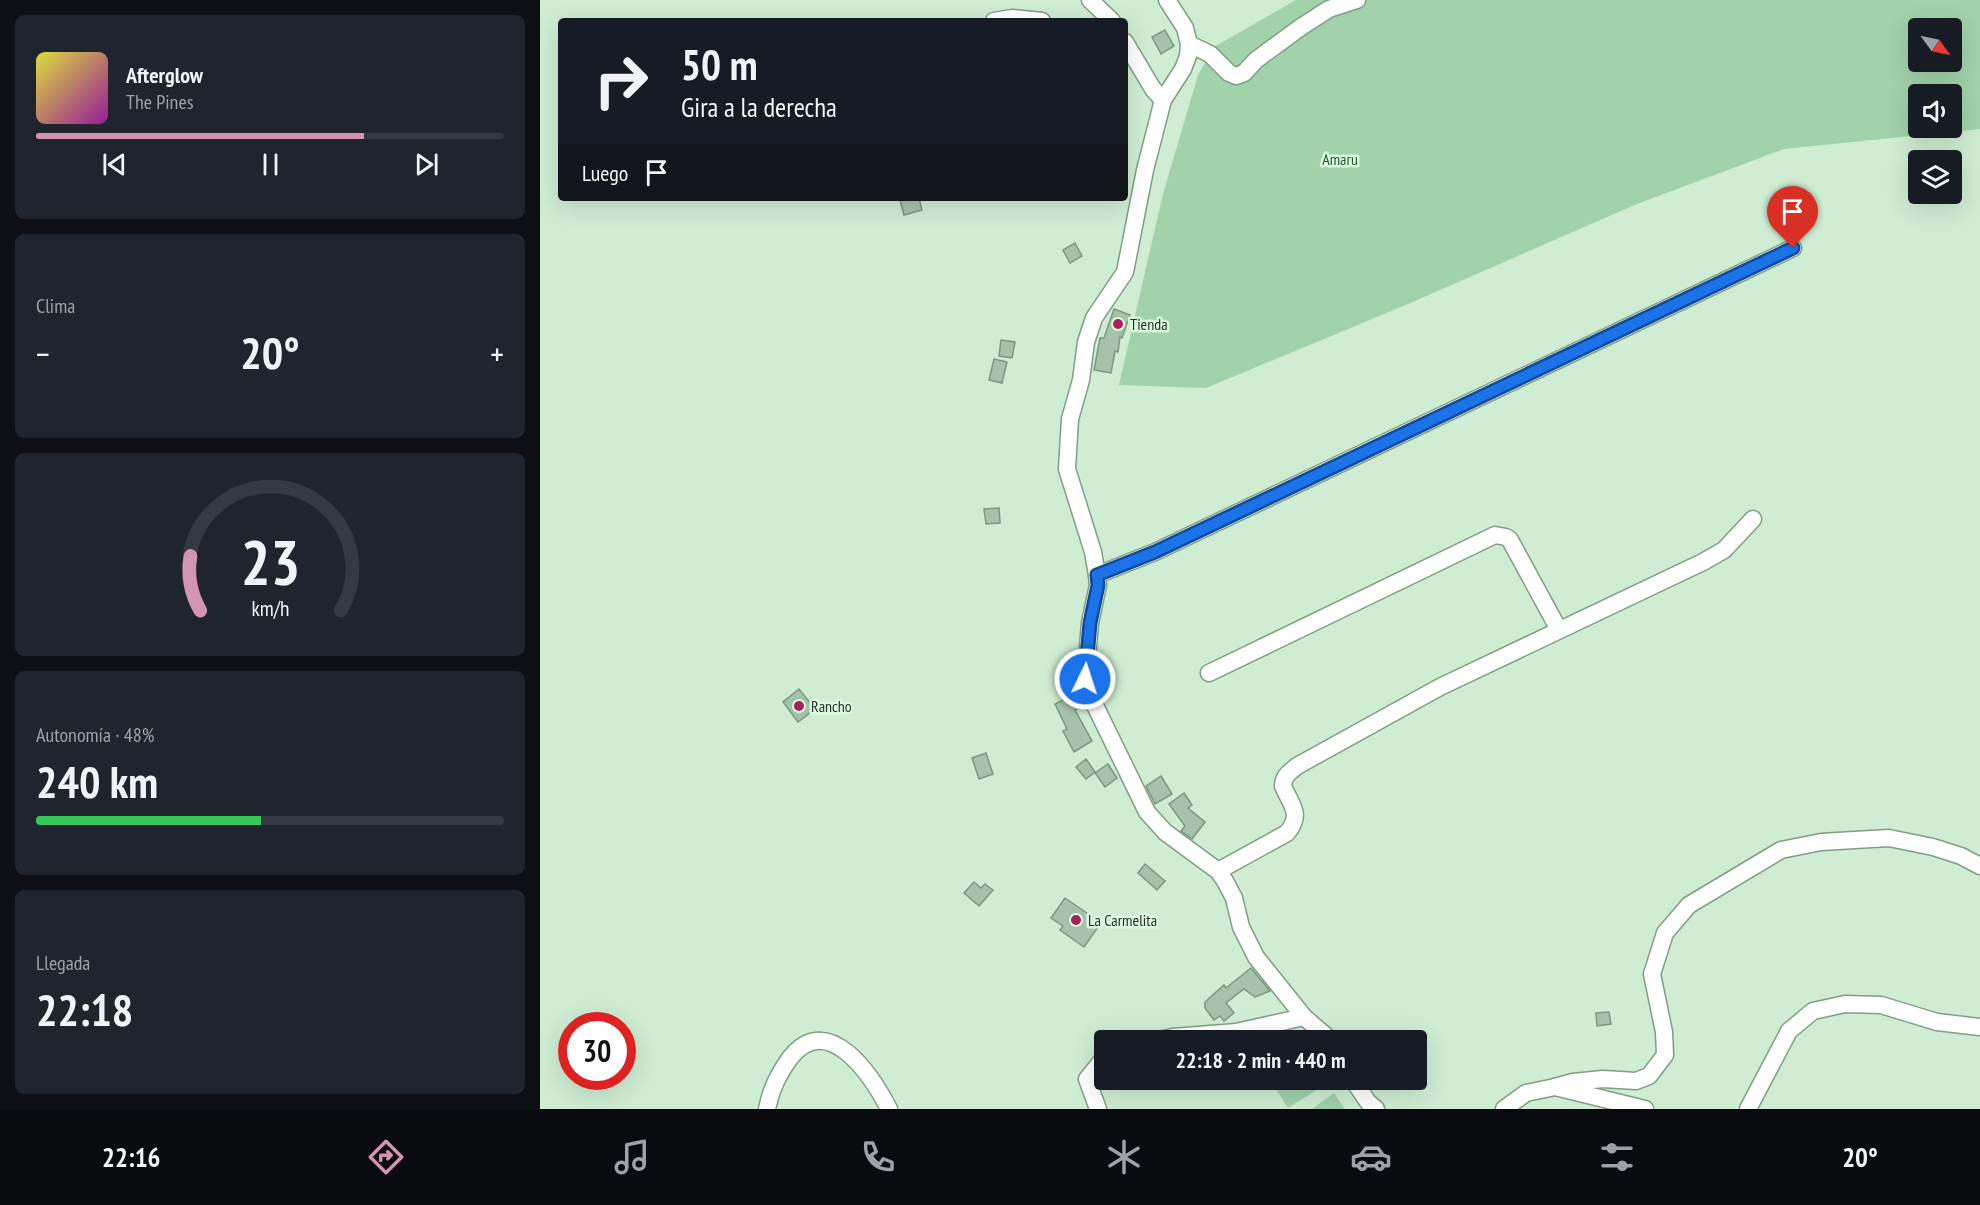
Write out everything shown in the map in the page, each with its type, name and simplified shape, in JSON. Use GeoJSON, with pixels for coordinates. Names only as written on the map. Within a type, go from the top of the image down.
{"type":"FeatureCollection","features":[{"type":"Feature","properties":{"kind":"street"},"geometry":{"type":"LineString","coordinates":[[1090,0],[1109,18]]}},
{"type":"Feature","properties":{"kind":"street"},"geometry":{"type":"LineString","coordinates":[[1167,0],[1185,28],[1189,44],[1188,56],[1183,69],[1163,100],[1125,272],[1094,318],[1086,342],[1081,380],[1070,418],[1066,469],[1093,552],[1098,585],[1090,623],[1085,670],[1086,687],[1147,812],[1165,832],[1218,871],[1234,898],[1241,927],[1256,957],[1304,1017],[1319,1030]]}},
{"type":"Feature","properties":{"kind":"street"},"geometry":{"type":"LineString","coordinates":[[1189,44],[1210,54],[1229,73],[1236,76],[1244,73],[1256,60],[1300,27],[1329,9],[1357,0]]}},
{"type":"Feature","properties":{"kind":"street"},"geometry":{"type":"LineString","coordinates":[[1128,47],[1153,89],[1163,100]]}},
{"type":"Feature","properties":{"kind":"street"},"geometry":{"type":"LineString","coordinates":[[1097,575],[1155,552],[1793,248]]}},
{"type":"Feature","properties":{"kind":"street"},"geometry":{"type":"LineString","coordinates":[[1218,871],[1287,833],[1293,826],[1296,821],[1295,815],[1283,782],[1287,774],[1297,766],[1440,687],[1703,562],[1724,550],[1753,519]]}},
{"type":"Feature","properties":{"kind":"street"},"geometry":{"type":"LineString","coordinates":[[1209,673],[1496,535],[1510,540],[1559,630]]}},
{"type":"Feature","properties":{"kind":"street"},"geometry":{"type":"LineString","coordinates":[[1504,1109],[1526,1093],[1555,1086],[1603,1079],[1636,1081],[1649,1076],[1665,1055],[1664,1032],[1652,974],[1665,933],[1689,905],[1781,850],[1821,842],[1890,838],[1961,855],[1980,866]]}},
{"type":"Feature","properties":{"kind":"street"},"geometry":{"type":"LineString","coordinates":[[1748,1109],[1789,1031],[1813,1011],[1845,1004],[1881,1005],[1937,1022],[1980,1027]]}},
{"type":"Feature","properties":{"kind":"street"},"geometry":{"type":"LineString","coordinates":[[1245,1030],[1304,1017]]}},
{"type":"Feature","properties":{"kind":"street"},"geometry":{"type":"LineString","coordinates":[[767,1109],[776,1079],[795,1052],[810,1042],[822,1041],[848,1053],[878,1090],[889,1109]]}},
{"type":"Feature","properties":{"kind":"street"},"geometry":{"type":"LineString","coordinates":[[1094,1070],[1087,1079],[1098,1109]]}},
{"type":"Feature","properties":{"kind":"street"},"geometry":{"type":"LineString","coordinates":[[1555,1086],[1645,1109]]}},
{"type":"Feature","properties":{"kind":"street"},"geometry":{"type":"LineString","coordinates":[[1360,1090],[1376,1109]]}},
{"type":"Feature","properties":{"kind":"green space","name":"Amaru"},"geometry":{"type":"Polygon","coordinates":[[[1296,0],[1980,0],[1980,129],[1962,131],[1962,84],[1908,84],[1908,136],[1784,149],[1637,204],[1408,304],[1206,388],[1119,385],[1163,194],[1198,75],[1214,47],[1296,0]]]}},
{"type":"Feature","properties":{"kind":"green space"},"geometry":{"type":"Polygon","coordinates":[[[1277,1090],[1317,1090],[1288,1108],[1277,1090]]]}},
{"type":"Feature","properties":{"kind":"green space"},"geometry":{"type":"Polygon","coordinates":[[[1334,1093],[1345,1109],[1312,1109],[1334,1093]]]}},
{"type":"Feature","properties":{"kind":"building"},"geometry":{"type":"Polygon","coordinates":[[[1165,30],[1174,46],[1161,54],[1152,37],[1165,30]]]}},
{"type":"Feature","properties":{"kind":"building"},"geometry":{"type":"Polygon","coordinates":[[[900,201],[920,201],[922,210],[904,215],[900,201]]]}},
{"type":"Feature","properties":{"kind":"building"},"geometry":{"type":"Polygon","coordinates":[[[1075,243],[1082,256],[1070,263],[1063,250],[1075,243]]]}},
{"type":"Feature","properties":{"kind":"building"},"geometry":{"type":"Polygon","coordinates":[[[1114,309],[1130,315],[1122,338],[1120,337],[1118,352],[1115,351],[1111,373],[1094,370],[1100,338],[1104,338],[1114,309]]]}},
{"type":"Feature","properties":{"kind":"building"},"geometry":{"type":"Polygon","coordinates":[[[1001,340],[1015,342],[1012,358],[999,356],[1001,340]]]}},
{"type":"Feature","properties":{"kind":"building"},"geometry":{"type":"Polygon","coordinates":[[[994,359],[1007,362],[1002,383],[989,380],[994,359]]]}},
{"type":"Feature","properties":{"kind":"building"},"geometry":{"type":"Polygon","coordinates":[[[999,508],[1000,523],[986,524],[984,509],[999,508]]]}},
{"type":"Feature","properties":{"kind":"building","name":"Rancho"},"geometry":{"type":"Polygon","coordinates":[[[799,689],[815,709],[798,722],[783,702],[799,689]]]}},
{"type":"Feature","properties":{"kind":"building"},"geometry":{"type":"Polygon","coordinates":[[[1073,695],[1079,708],[1075,710],[1092,741],[1074,752],[1063,731],[1067,729],[1055,704],[1073,695]]]}},
{"type":"Feature","properties":{"kind":"building"},"geometry":{"type":"Polygon","coordinates":[[[986,753],[993,774],[979,779],[972,758],[986,753]]]}},
{"type":"Feature","properties":{"kind":"building"},"geometry":{"type":"Polygon","coordinates":[[[1086,759],[1095,772],[1086,779],[1076,767],[1086,759]]]}},
{"type":"Feature","properties":{"kind":"building"},"geometry":{"type":"Polygon","coordinates":[[[1108,764],[1117,778],[1105,787],[1095,773],[1108,764]]]}},
{"type":"Feature","properties":{"kind":"building"},"geometry":{"type":"Polygon","coordinates":[[[1161,776],[1172,794],[1155,804],[1146,786],[1161,776]]]}},
{"type":"Feature","properties":{"kind":"building"},"geometry":{"type":"Polygon","coordinates":[[[1184,793],[1192,805],[1188,808],[1205,822],[1192,839],[1181,831],[1185,826],[1169,804],[1184,793]]]}},
{"type":"Feature","properties":{"kind":"building"},"geometry":{"type":"Polygon","coordinates":[[[1145,864],[1165,881],[1157,890],[1138,873],[1145,864]]]}},
{"type":"Feature","properties":{"kind":"building"},"geometry":{"type":"Polygon","coordinates":[[[974,882],[981,888],[985,884],[993,890],[979,906],[964,893],[974,882]]]}},
{"type":"Feature","properties":{"kind":"building","name":"La Carmelita"},"geometry":{"type":"Polygon","coordinates":[[[1065,898],[1101,923],[1084,947],[1060,930],[1063,926],[1051,918],[1065,898]]]}},
{"type":"Feature","properties":{"kind":"building"},"geometry":{"type":"Polygon","coordinates":[[[1251,968],[1270,991],[1255,997],[1244,989],[1226,1003],[1234,1013],[1224,1021],[1220,1016],[1214,1020],[1205,1008],[1205,1002],[1224,985],[1226,988],[1251,968]]]}},
{"type":"Feature","properties":{"kind":"building"},"geometry":{"type":"Polygon","coordinates":[[[1609,1012],[1611,1024],[1597,1026],[1596,1013],[1609,1012]]]}},
{"type":"Feature","properties":{"kind":"place","name":"Tienda"},"geometry":{"type":"Point","coordinates":[1118,324]}},
{"type":"Feature","properties":{"kind":"place","name":"Rancho"},"geometry":{"type":"Point","coordinates":[799,706]}},
{"type":"Feature","properties":{"kind":"place","name":"La Carmelita"},"geometry":{"type":"Point","coordinates":[1076,920]}},
{"type":"Feature","properties":{"kind":"route"},"geometry":{"type":"LineString","coordinates":[[1085,679],[1090,623],[1098,585],[1097,575],[1155,552],[1793,248]]}}]}
